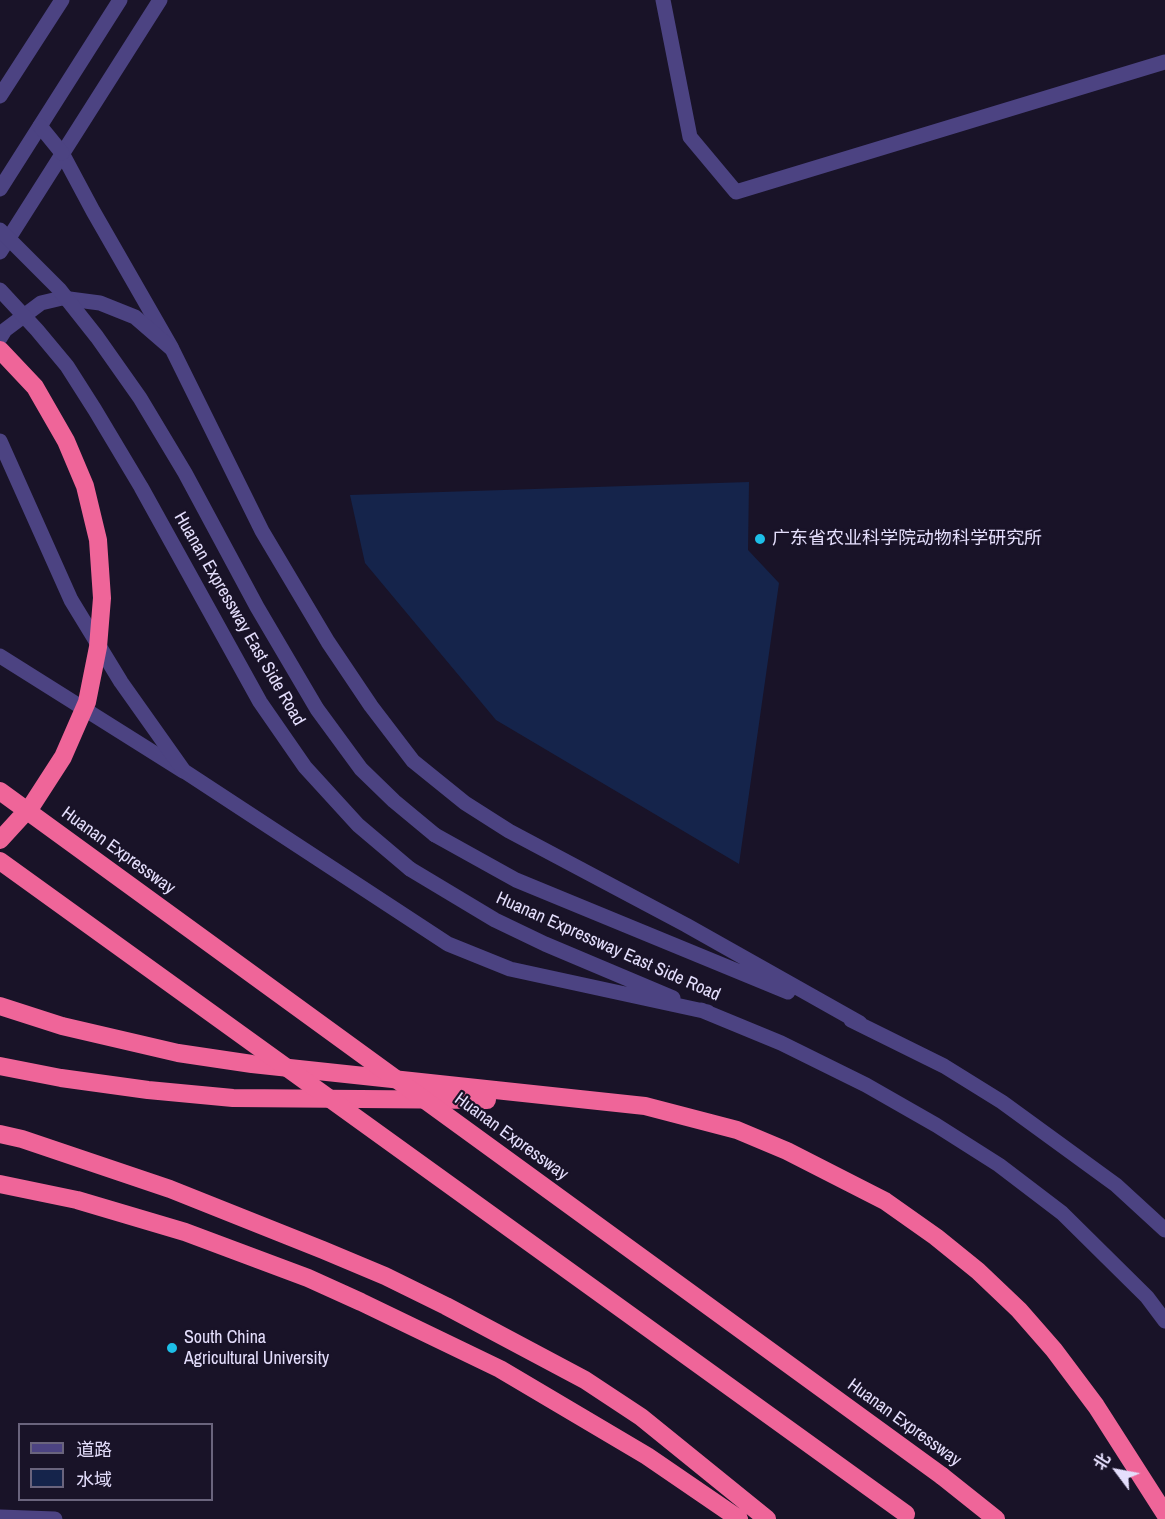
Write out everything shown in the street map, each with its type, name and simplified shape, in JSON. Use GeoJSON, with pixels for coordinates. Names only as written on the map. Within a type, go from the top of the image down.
{"type":"FeatureCollection","features":[{"type":"Feature","properties":{"kind":"highway"},"geometry":{"type":"LineString","coordinates":[[0,350],[35,387],[66,441],[85,486],[98,540],[102,598],[98,647],[87,702],[63,757],[32,805],[0,840]]}},
{"type":"Feature","properties":{"kind":"highway","name":"Huanan Expressway"},"geometry":{"type":"LineString","coordinates":[[0,791],[942,1476],[996,1519]]}},
{"type":"Feature","properties":{"kind":"highway"},"geometry":{"type":"LineString","coordinates":[[0,861],[909,1517]]}},
{"type":"Feature","properties":{"kind":"highway"},"geometry":{"type":"LineString","coordinates":[[0,1006],[62,1026],[178,1053],[252,1064],[645,1106],[738,1130],[787,1151],[875,1196],[936,1237],[978,1271],[1054,1350],[1096,1406],[1165,1514]]}},
{"type":"Feature","properties":{"kind":"highway"},"geometry":{"type":"LineString","coordinates":[[0,1066],[71,1080],[233,1098],[588,1101]]}},
{"type":"Feature","properties":{"kind":"highway"},"geometry":{"type":"LineString","coordinates":[[0,1134],[92,1162],[200,1201],[385,1276],[446,1306],[585,1380],[641,1417],[768,1519]]}},
{"type":"Feature","properties":{"kind":"highway"},"geometry":{"type":"LineString","coordinates":[[0,1184],[77,1200],[185,1232],[308,1278],[361,1302],[500,1369],[647,1456],[739,1519]]}},
{"type":"Feature","properties":{"kind":"street"},"geometry":{"type":"LineString","coordinates":[[0,96],[62,0]]}},
{"type":"Feature","properties":{"kind":"street"},"geometry":{"type":"LineString","coordinates":[[0,189],[120,0]]}},
{"type":"Feature","properties":{"kind":"street"},"geometry":{"type":"LineString","coordinates":[[0,252],[160,0]]}},
{"type":"Feature","properties":{"kind":"street"},"geometry":{"type":"LineString","coordinates":[[663,0],[690,137],[736,192],[1165,63]]}},
{"type":"Feature","properties":{"kind":"street"},"geometry":{"type":"LineString","coordinates":[[40,126],[62,153],[93,212],[172,349],[274,551],[370,706],[413,760],[465,803],[509,831],[686,925],[860,1023]]}},
{"type":"Feature","properties":{"kind":"street","name":"Huanan Expressway East Side Road"},"geometry":{"type":"LineString","coordinates":[[0,230],[59,289],[98,337],[140,399],[185,473],[257,607],[317,709],[361,769],[394,801],[435,835],[516,880],[747,974],[860,1023],[944,1066],[1002,1102],[1116,1185],[1165,1230]]}},
{"type":"Feature","properties":{"kind":"street","name":"Huanan Expressway East Side Road"},"geometry":{"type":"LineString","coordinates":[[0,290],[67,366],[141,487],[260,702],[305,767],[358,825],[410,869],[505,925],[781,1043],[866,1085],[936,1125],[999,1165],[1062,1213],[1147,1297],[1165,1322]]}},
{"type":"Feature","properties":{"kind":"street"},"geometry":{"type":"LineString","coordinates":[[0,338],[5,330],[41,303],[62,298],[100,303],[135,317],[172,349]]}},
{"type":"Feature","properties":{"kind":"street"},"geometry":{"type":"LineString","coordinates":[[0,441],[71,600],[121,682],[184,771]]}},
{"type":"Feature","properties":{"kind":"street"},"geometry":{"type":"LineString","coordinates":[[0,656],[184,771],[448,944],[510,969],[708,1012]]}},
{"type":"Feature","properties":{"kind":"street"},"geometry":{"type":"LineString","coordinates":[[0,1517],[55,1519]]}},
{"type":"Feature","properties":{"kind":"water"},"geometry":{"type":"Polygon","coordinates":[[[749,482],[748,550],[779,583],[739,864],[496,720],[365,563],[350,495],[749,482]]]}},
{"type":"Feature","properties":{"kind":"place","name":"广东省农业科学院动物科学研究所"},"geometry":{"type":"Point","coordinates":[760,539]}},
{"type":"Feature","properties":{"kind":"place","name":"South China Agricultural University"},"geometry":{"type":"Point","coordinates":[172,1348]}}]}
